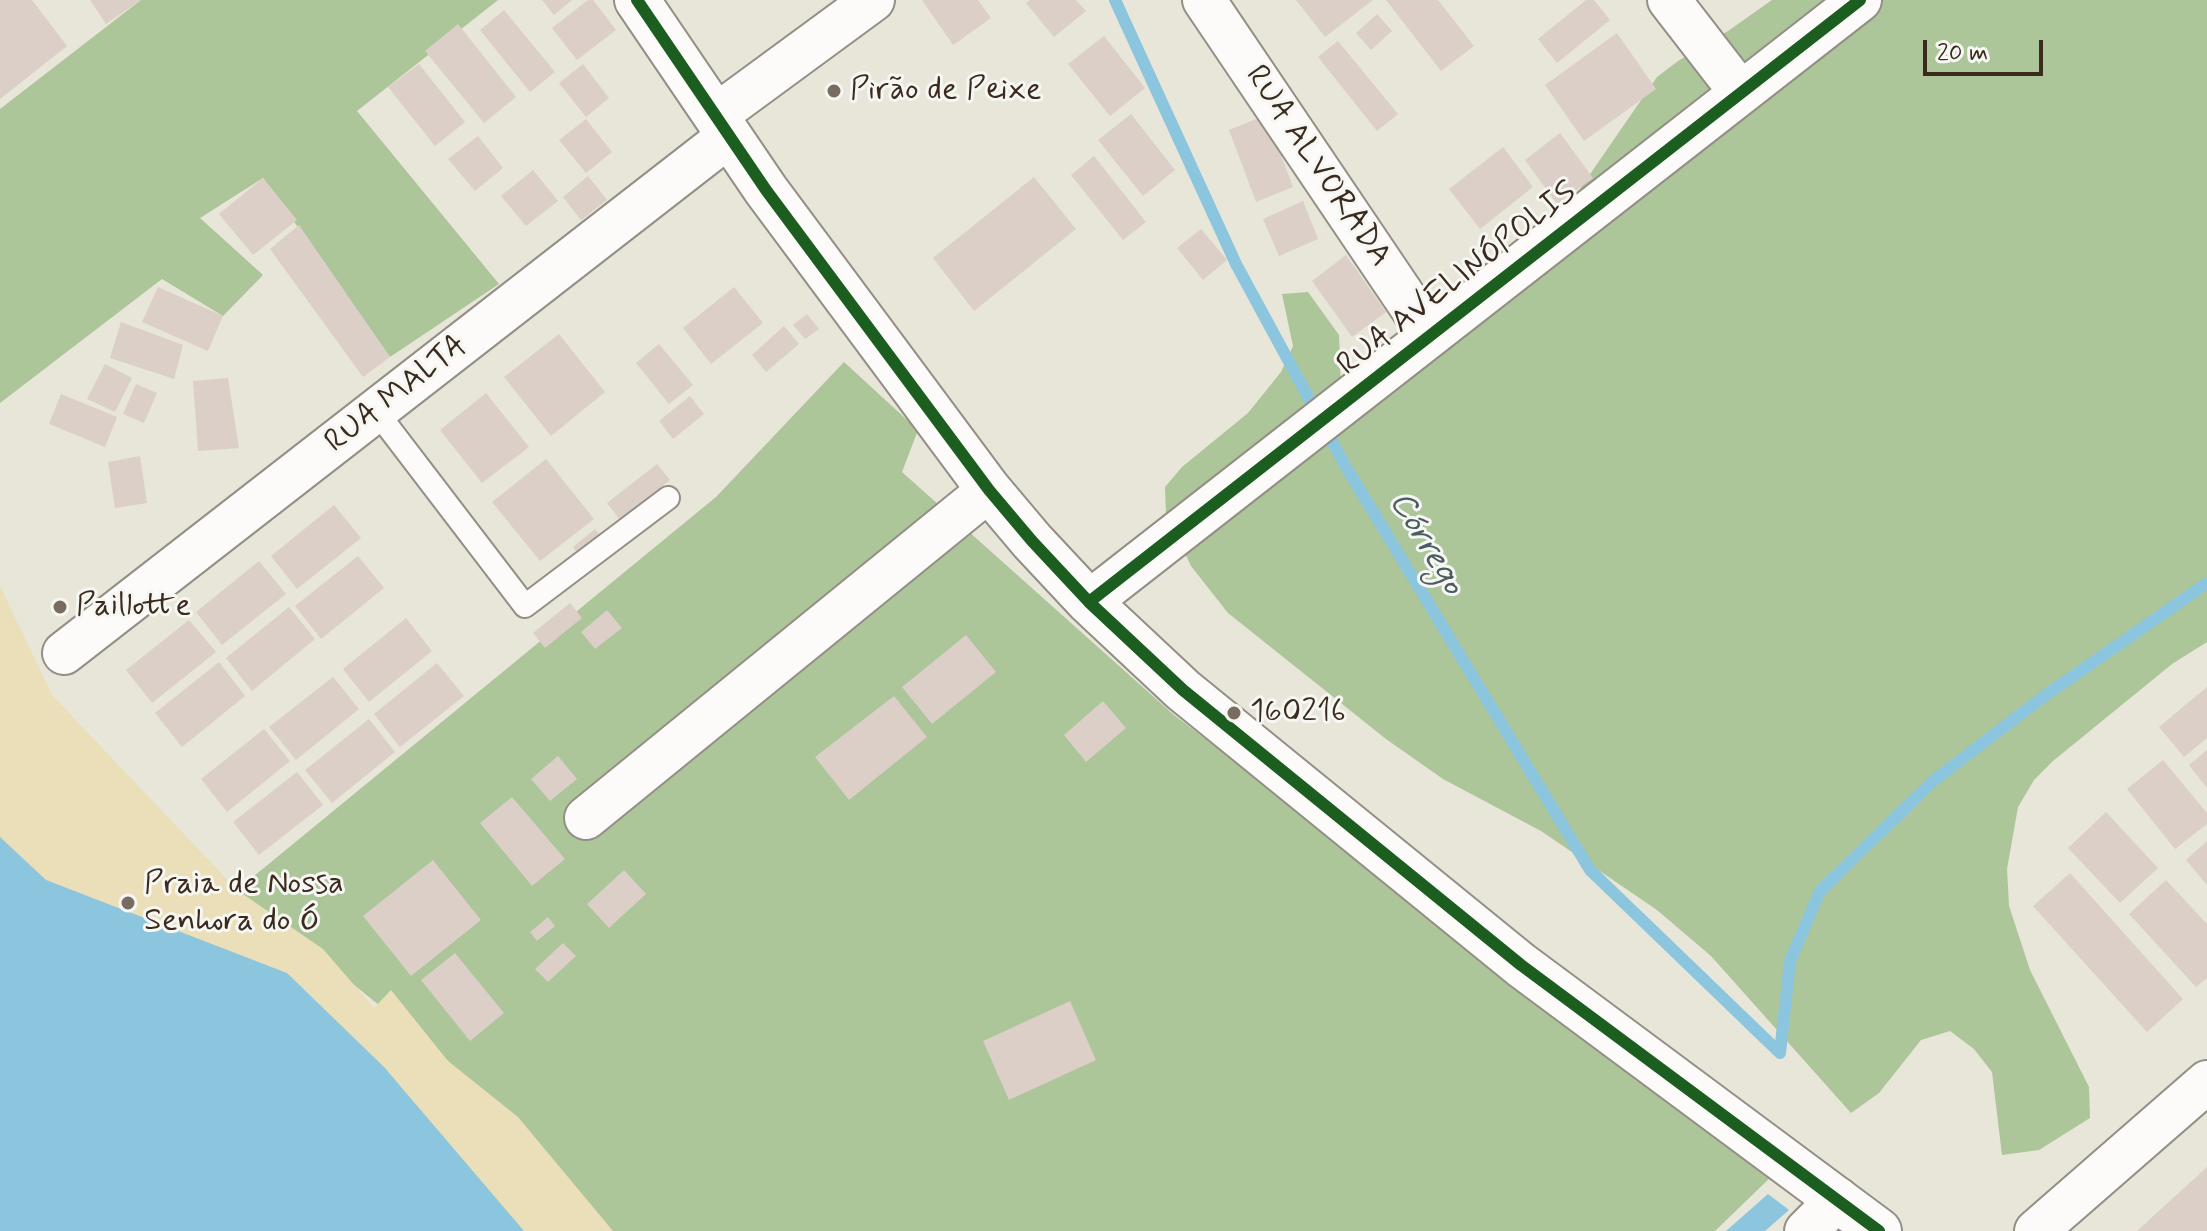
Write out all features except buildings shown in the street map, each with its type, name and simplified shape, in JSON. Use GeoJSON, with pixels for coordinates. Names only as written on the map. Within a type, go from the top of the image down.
{"type":"FeatureCollection","features":[{"type":"Feature","properties":{"kind":"main road"},"geometry":{"type":"LineString","coordinates":[[637,0],[766,190],[989,490],[1089,602],[1183,690],[1521,965],[1879,1231]]}},
{"type":"Feature","properties":{"kind":"street","name":"RUA MALTA"},"geometry":{"type":"LineString","coordinates":[[64,653],[376,411],[873,0]]}},
{"type":"Feature","properties":{"kind":"street","name":"RUA ALVORADA"},"geometry":{"type":"LineString","coordinates":[[1204,0],[1430,335]]}},
{"type":"Feature","properties":{"kind":"street"},"geometry":{"type":"LineString","coordinates":[[1669,0],[1741,93]]}},
{"type":"Feature","properties":{"kind":"street","name":"RUA AVELINÓPOLIS"},"geometry":{"type":"LineString","coordinates":[[1089,602],[1860,0]]}},
{"type":"Feature","properties":{"kind":"street"},"geometry":{"type":"LineString","coordinates":[[586,818],[989,490]]}},
{"type":"Feature","properties":{"kind":"street"},"geometry":{"type":"LineString","coordinates":[[2036,1231],[2207,1082]]}},
{"type":"Feature","properties":{"kind":"street"},"geometry":{"type":"LineString","coordinates":[[1806,1231],[1838,1199]]}},
{"type":"Feature","properties":{"kind":"lane"},"geometry":{"type":"LineString","coordinates":[[376,411],[525,606],[668,498]]}},
{"type":"Feature","properties":{"kind":"green space"},"geometry":{"type":"Polygon","coordinates":[[[141,0],[498,0],[357,111],[499,284],[390,357],[263,178],[200,218],[263,275],[223,316],[162,279],[0,403],[0,109],[141,0]]]}},
{"type":"Feature","properties":{"kind":"green space"},"geometry":{"type":"Polygon","coordinates":[[[1772,0],[2207,0],[2207,642],[2172,664],[2053,761],[2034,780],[2018,807],[2007,869],[2009,906],[2030,970],[2089,1087],[2090,1118],[2039,1150],[2002,1155],[1992,1072],[1974,1049],[1950,1031],[1921,1040],[1879,1093],[1851,1113],[1711,956],[1657,910],[1541,831],[1443,779],[1386,739],[1228,613],[1191,566],[1166,513],[1165,487],[1182,467],[1248,413],[1281,372],[1293,346],[1282,294],[1308,292],[1339,335],[1341,392],[1564,212],[1657,77],[1772,0]]]}},
{"type":"Feature","properties":{"kind":"green space"},"geometry":{"type":"Polygon","coordinates":[[[844,362],[918,430],[902,472],[1174,715],[1775,1173],[1715,1231],[604,1231],[448,1061],[237,890],[716,497],[844,362]]]}},
{"type":"Feature","properties":{"kind":"sand","name":"Praia de Nossa Senhora do Ó"},"geometry":{"type":"Polygon","coordinates":[[[0,586],[52,695],[237,890],[323,949],[374,1008],[391,990],[448,1061],[518,1117],[613,1231],[481,1231],[0,917],[0,586]]]}},
{"type":"Feature","properties":{"kind":"water"},"geometry":{"type":"Polygon","coordinates":[[[0,837],[46,880],[287,973],[384,1067],[524,1231],[0,1231],[0,837]]]}},
{"type":"Feature","properties":{"kind":"water"},"geometry":{"type":"Polygon","coordinates":[[[1768,1194],[1789,1210],[1765,1231],[1726,1231],[1768,1194]]]}},
{"type":"Feature","properties":{"kind":"waterway","name":"Córrego"},"geometry":{"type":"LineString","coordinates":[[1115,0],[1236,264],[1346,467],[1590,870],[1780,1053]]}},
{"type":"Feature","properties":{"kind":"waterway"},"geometry":{"type":"LineString","coordinates":[[1780,1053],[1790,961],[1820,891],[1933,781],[2043,697],[2207,583]]}},
{"type":"Feature","properties":{"kind":"cycle path"},"geometry":{"type":"LineString","coordinates":[[637,0],[766,190],[989,490],[1089,602],[1183,690],[1521,965],[1879,1231]]}},
{"type":"Feature","properties":{"kind":"cycle path"},"geometry":{"type":"LineString","coordinates":[[1089,602],[1860,0]]}},
{"type":"Feature","properties":{"kind":"place","name":"Pirão de Peixe"},"geometry":{"type":"Point","coordinates":[834,91]}},
{"type":"Feature","properties":{"kind":"place","name":"Paillotte"},"geometry":{"type":"Point","coordinates":[60,607]}},
{"type":"Feature","properties":{"kind":"place","name":"160216"},"geometry":{"type":"Point","coordinates":[1234,713]}},
{"type":"Feature","properties":{"kind":"place","name":"Praia de Nossa Senhora do Ó"},"geometry":{"type":"Point","coordinates":[128,903]}}]}
